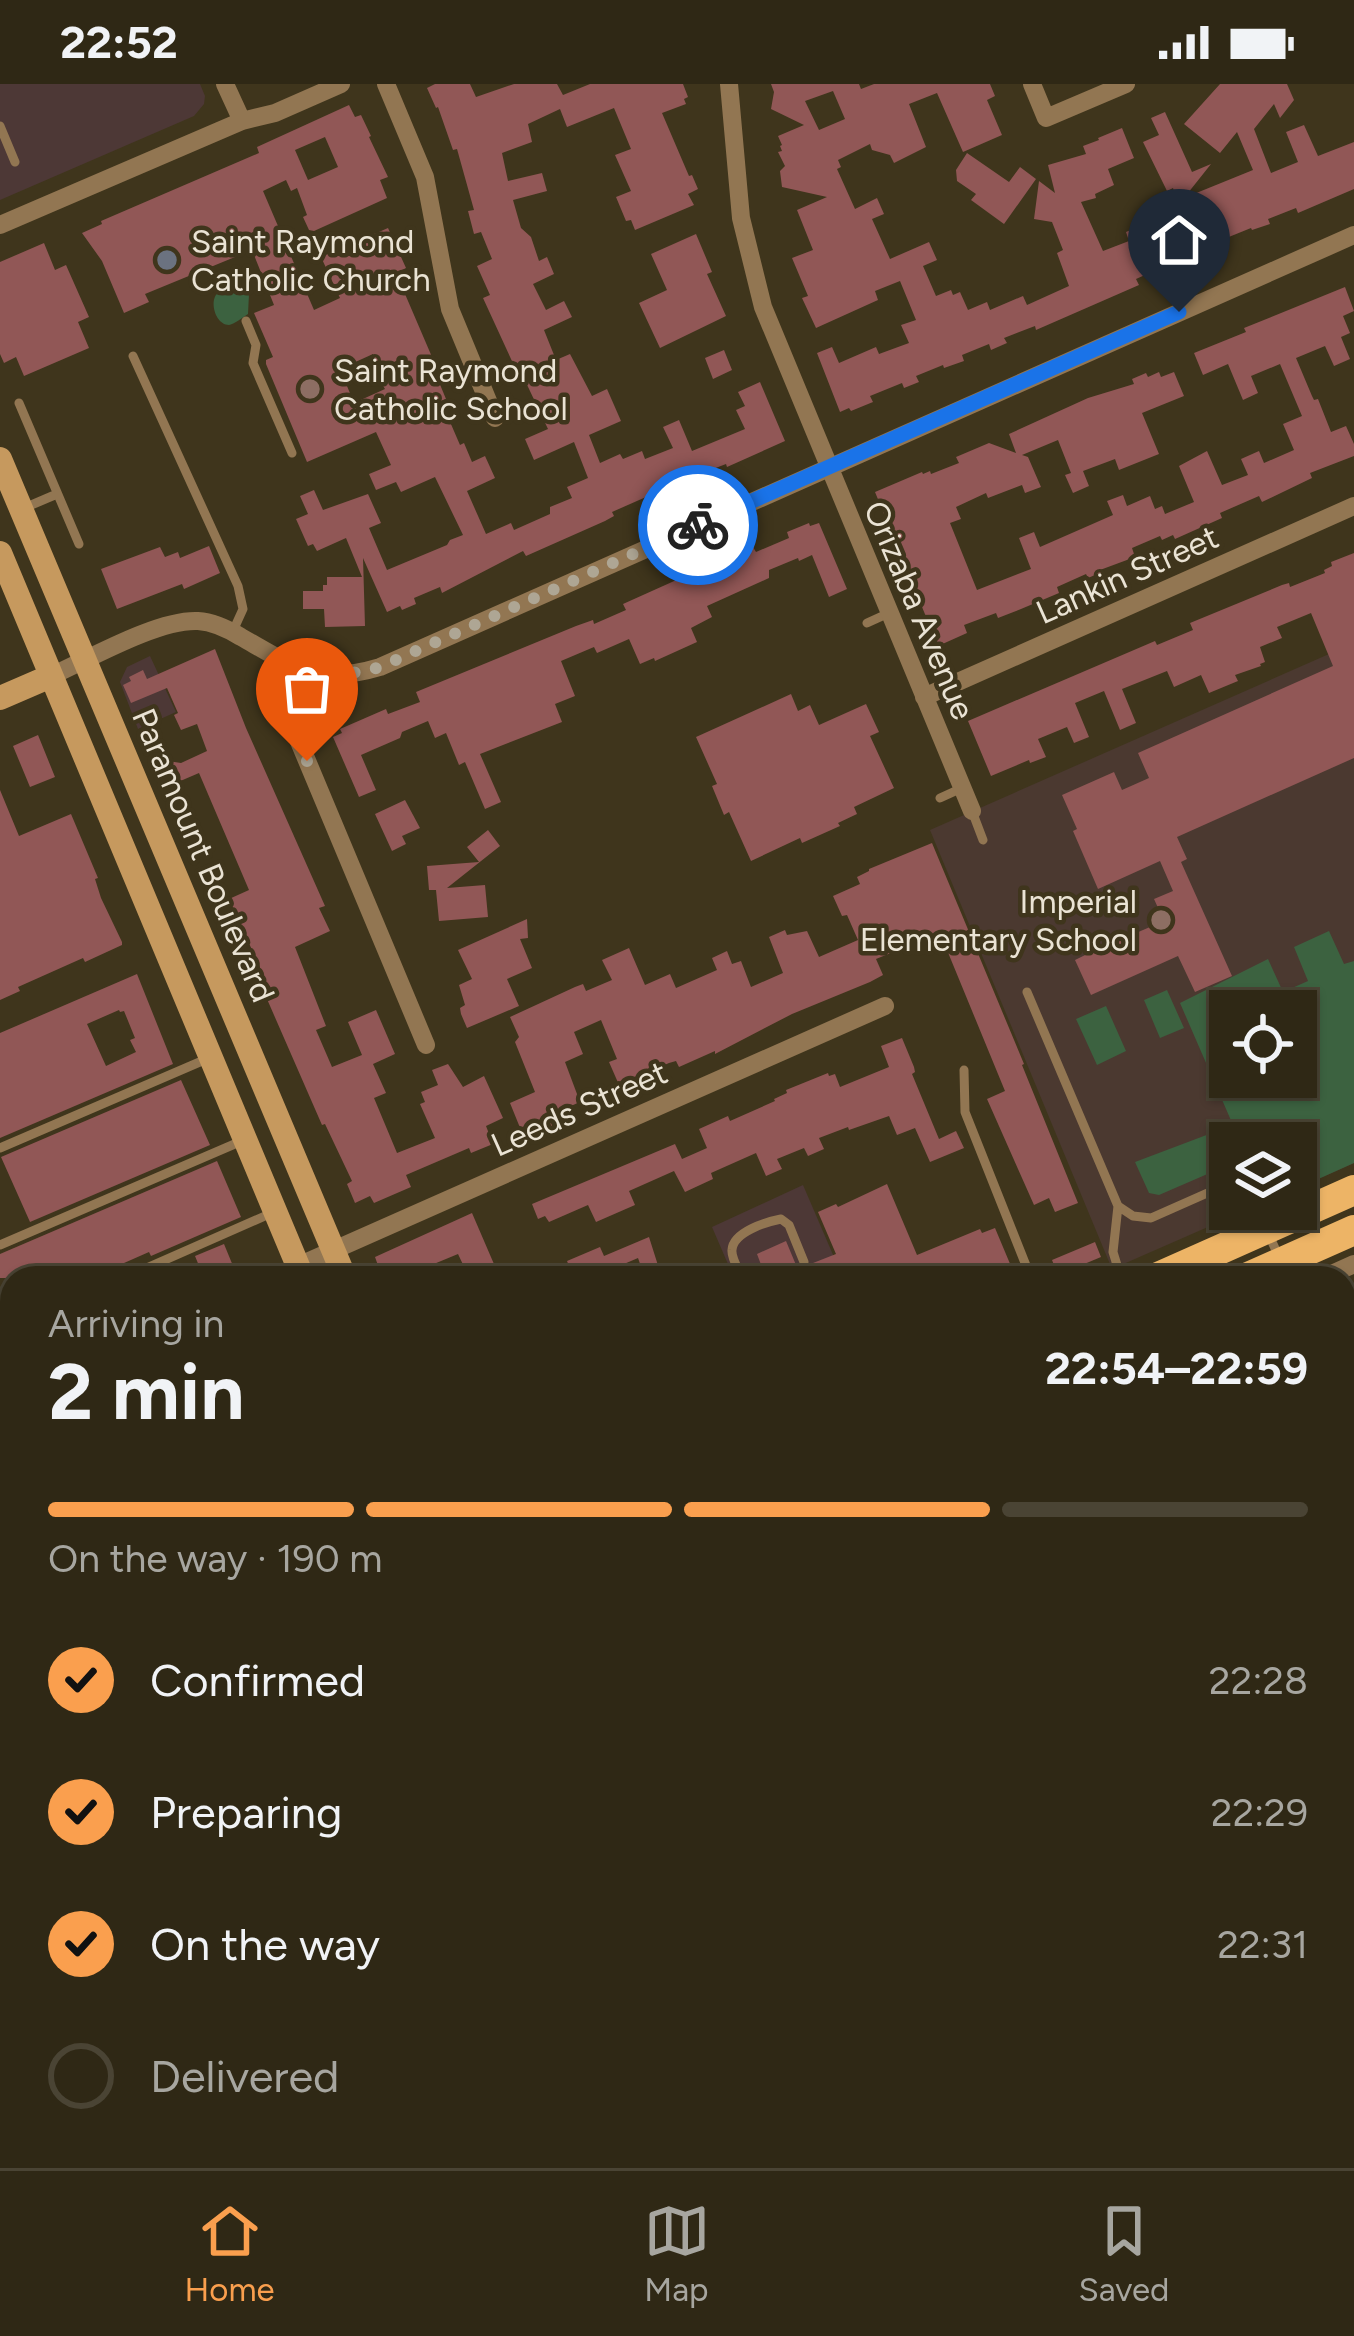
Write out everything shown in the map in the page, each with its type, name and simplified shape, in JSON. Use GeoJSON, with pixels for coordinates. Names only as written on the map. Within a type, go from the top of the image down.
{"type":"FeatureCollection","features":[{"type":"Feature","properties":{"kind":"main road","name":"Paramount Boulevard"},"geometry":{"type":"LineString","coordinates":[[0,459],[340,1266]]}},
{"type":"Feature","properties":{"kind":"main road"},"geometry":{"type":"LineString","coordinates":[[0,553],[297,1266]]}},
{"type":"Feature","properties":{"kind":"main road"},"geometry":{"type":"LineString","coordinates":[[0,698],[51,676]]}},
{"type":"Feature","properties":{"kind":"main road"},"geometry":{"type":"LineString","coordinates":[[1317,1202],[1354,1190]]}},
{"type":"Feature","properties":{"kind":"main road"},"geometry":{"type":"LineString","coordinates":[[1178,1266],[1242,1230]]}},
{"type":"Feature","properties":{"kind":"main road"},"geometry":{"type":"LineString","coordinates":[[1272,1266],[1354,1230]]}},
{"type":"Feature","properties":{"kind":"street"},"geometry":{"type":"LineString","coordinates":[[225,84],[242,121]]}},
{"type":"Feature","properties":{"kind":"street"},"geometry":{"type":"LineString","coordinates":[[0,225],[242,121],[272,114],[341,84]]}},
{"type":"Feature","properties":{"kind":"street"},"geometry":{"type":"LineString","coordinates":[[386,84],[425,177],[450,309],[495,418]]}},
{"type":"Feature","properties":{"kind":"street","name":"Orizaba Avenue"},"geometry":{"type":"LineString","coordinates":[[730,84],[740,211],[754,277],[778,347],[972,812]]}},
{"type":"Feature","properties":{"kind":"street"},"geometry":{"type":"LineString","coordinates":[[1032,84],[1046,118],[1126,84]]}},
{"type":"Feature","properties":{"kind":"street"},"geometry":{"type":"LineString","coordinates":[[51,676],[181,622],[209,622],[299,670],[338,675],[380,667],[1354,235]]}},
{"type":"Feature","properties":{"kind":"street","name":"Lankin Street"},"geometry":{"type":"LineString","coordinates":[[924,697],[1354,506]]}},
{"type":"Feature","properties":{"kind":"street"},"geometry":{"type":"LineString","coordinates":[[299,670],[289,702],[290,721],[426,1045]]}},
{"type":"Feature","properties":{"kind":"street","name":"Leeds Street"},"geometry":{"type":"LineString","coordinates":[[309,1266],[334,1250],[885,1006]]}},
{"type":"Feature","properties":{"kind":"lane"},"geometry":{"type":"LineString","coordinates":[[3,121],[15,162]]}},
{"type":"Feature","properties":{"kind":"lane"},"geometry":{"type":"LineString","coordinates":[[246,321],[256,345],[253,363],[292,453]]}},
{"type":"Feature","properties":{"kind":"lane"},"geometry":{"type":"LineString","coordinates":[[133,356],[238,586],[243,609],[233,632]]}},
{"type":"Feature","properties":{"kind":"lane"},"geometry":{"type":"LineString","coordinates":[[19,403],[79,544]]}},
{"type":"Feature","properties":{"kind":"lane"},"geometry":{"type":"LineString","coordinates":[[22,509],[57,494]]}},
{"type":"Feature","properties":{"kind":"lane"},"geometry":{"type":"LineString","coordinates":[[867,623],[890,613]]}},
{"type":"Feature","properties":{"kind":"lane"},"geometry":{"type":"LineString","coordinates":[[940,798],[963,788]]}},
{"type":"Feature","properties":{"kind":"lane"},"geometry":{"type":"LineString","coordinates":[[972,812],[983,840]]}},
{"type":"Feature","properties":{"kind":"lane"},"geometry":{"type":"LineString","coordinates":[[1027,992],[1118,1206],[1113,1252],[1117,1266]]}},
{"type":"Feature","properties":{"kind":"lane"},"geometry":{"type":"LineString","coordinates":[[0,1148],[209,1058]]}},
{"type":"Feature","properties":{"kind":"lane"},"geometry":{"type":"LineString","coordinates":[[964,1070],[965,1112],[1026,1266]]}},
{"type":"Feature","properties":{"kind":"lane"},"geometry":{"type":"LineString","coordinates":[[0,1245],[244,1140]]}},
{"type":"Feature","properties":{"kind":"lane"},"geometry":{"type":"LineString","coordinates":[[1118,1206],[1133,1216],[1150,1218],[1209,1192]]}},
{"type":"Feature","properties":{"kind":"lane"},"geometry":{"type":"LineString","coordinates":[[151,1266],[274,1212]]}},
{"type":"Feature","properties":{"kind":"lane"},"geometry":{"type":"LineString","coordinates":[[737,1266],[731,1252],[739,1236],[781,1219],[789,1225],[805,1262]]}},
{"type":"Feature","properties":{"kind":"lane"},"geometry":{"type":"LineString","coordinates":[[1267,1230],[1281,1262]]}},
{"type":"Feature","properties":{"kind":"shaded area"},"geometry":{"type":"Polygon","coordinates":[[[0,84],[200,84],[205,96],[194,116],[0,200],[0,84]]]}},
{"type":"Feature","properties":{"kind":"shaded area","name":"Imperial Elementary School"},"geometry":{"type":"Polygon","coordinates":[[[1354,643],[1354,1163],[1317,1180],[1317,1122],[1209,1122],[1209,1227],[1111,1266],[930,830],[1354,643]]]}},
{"type":"Feature","properties":{"kind":"shaded area"},"geometry":{"type":"Polygon","coordinates":[[[150,656],[176,712],[138,729],[120,682],[127,667],[150,656]]]}},
{"type":"Feature","properties":{"kind":"shaded area"},"geometry":{"type":"Polygon","coordinates":[[[803,1185],[838,1266],[729,1266],[712,1227],[803,1185]]]}},
{"type":"Feature","properties":{"kind":"green space"},"geometry":{"type":"Polygon","coordinates":[[[240,285],[249,294],[248,314],[231,325],[224,324],[215,311],[216,295],[240,285]]]}},
{"type":"Feature","properties":{"kind":"green space"},"geometry":{"type":"Polygon","coordinates":[[[1329,931],[1344,964],[1354,961],[1354,1163],[1317,1180],[1317,1122],[1232,1122],[1221,1098],[1317,1098],[1317,990],[1288,990],[1308,981],[1294,947],[1329,931]]]}},
{"type":"Feature","properties":{"kind":"green space"},"geometry":{"type":"Polygon","coordinates":[[[1268,959],[1282,990],[1209,990],[1209,1070],[1180,1003],[1268,959]]]}},
{"type":"Feature","properties":{"kind":"green space"},"geometry":{"type":"Polygon","coordinates":[[[1167,990],[1184,1028],[1160,1038],[1144,1000],[1167,990]]]}},
{"type":"Feature","properties":{"kind":"green space"},"geometry":{"type":"Polygon","coordinates":[[[1106,1006],[1126,1051],[1097,1065],[1076,1019],[1106,1006]]]}},
{"type":"Feature","properties":{"kind":"green space"},"geometry":{"type":"Polygon","coordinates":[[[1209,1134],[1209,1173],[1159,1195],[1149,1193],[1135,1162],[1209,1134]]]}},
{"type":"Feature","properties":{"kind":"building"},"geometry":{"type":"Polygon","coordinates":[[[470,84],[476,97],[514,84],[557,84],[563,95],[590,84],[683,84],[686,104],[662,113],[698,189],[688,194],[694,205],[635,230],[616,197],[631,191],[615,155],[631,149],[614,108],[567,127],[560,109],[528,124],[532,142],[502,153],[508,181],[542,173],[547,191],[513,200],[521,228],[531,237],[539,261],[547,257],[554,274],[533,284],[546,310],[564,301],[572,317],[544,330],[556,360],[570,354],[592,396],[607,389],[621,421],[589,435],[600,463],[642,451],[645,459],[673,448],[663,427],[679,420],[692,451],[745,429],[736,410],[745,406],[738,392],[760,382],[785,441],[695,476],[696,480],[648,502],[646,497],[612,512],[614,516],[605,521],[526,556],[523,551],[442,593],[440,587],[414,598],[416,604],[402,610],[400,606],[387,612],[363,558],[365,626],[325,627],[324,609],[303,609],[303,591],[323,591],[327,577],[362,577],[346,538],[317,551],[313,544],[308,546],[296,519],[308,514],[300,496],[314,490],[323,510],[368,494],[381,523],[369,528],[387,570],[463,535],[435,477],[401,492],[396,482],[376,490],[369,474],[391,465],[376,432],[307,462],[266,364],[273,357],[254,313],[274,305],[252,250],[145,294],[149,302],[124,313],[102,261],[82,233],[259,153],[257,147],[349,105],[355,117],[361,115],[388,177],[380,180],[387,198],[314,231],[303,217],[307,215],[297,188],[291,191],[286,180],[263,191],[314,310],[340,298],[321,257],[388,228],[406,268],[396,273],[432,357],[446,399],[441,401],[460,445],[464,443],[472,462],[485,456],[495,478],[467,491],[486,534],[511,523],[514,530],[550,514],[550,507],[572,498],[567,487],[588,478],[574,442],[534,460],[525,439],[548,429],[483,298],[490,295],[477,266],[492,259],[481,232],[474,234],[468,211],[474,210],[457,149],[453,150],[427,88],[470,84]],[[325,137],[295,150],[308,180],[338,167],[325,137]],[[373,354],[340,369],[354,403],[385,389],[373,354]]]}},
{"type":"Feature","properties":{"kind":"building"},"geometry":{"type":"Polygon","coordinates":[[[771,84],[859,84],[861,89],[874,84],[990,84],[995,96],[987,100],[1002,135],[963,152],[937,93],[909,104],[926,147],[894,163],[890,155],[872,150],[870,144],[838,160],[841,167],[837,169],[855,209],[877,198],[884,214],[872,219],[890,259],[929,242],[937,260],[923,266],[936,296],[960,292],[968,310],[987,302],[990,310],[1023,296],[1027,305],[1069,286],[1052,222],[1034,219],[1039,181],[1055,193],[1048,165],[1086,154],[1083,146],[1098,138],[1122,128],[1134,158],[1108,169],[1114,185],[1081,202],[1103,251],[1129,241],[1126,232],[1149,222],[1156,237],[1184,225],[1173,188],[1167,191],[1143,142],[1159,135],[1151,118],[1165,112],[1192,172],[1211,164],[1184,198],[1253,170],[1237,132],[1220,153],[1184,124],[1220,84],[1287,84],[1294,100],[1280,118],[1274,104],[1254,129],[1271,173],[1298,162],[1286,132],[1304,125],[1318,156],[1354,142],[1354,189],[1298,213],[1296,208],[1268,219],[1270,224],[1214,243],[1217,249],[1136,279],[1139,285],[1036,330],[1035,326],[1004,338],[1007,343],[991,350],[989,344],[962,355],[964,361],[916,376],[919,382],[904,388],[902,383],[870,396],[873,402],[840,412],[817,353],[832,347],[839,363],[876,347],[879,354],[909,343],[901,325],[916,320],[900,281],[875,291],[878,300],[816,328],[792,258],[813,250],[797,210],[827,197],[782,187],[780,171],[785,166],[778,152],[782,145],[778,136],[804,125],[771,109],[771,84]],[[833,91],[805,101],[819,130],[845,119],[833,91]]]}},
{"type":"Feature","properties":{"kind":"building"},"geometry":{"type":"Polygon","coordinates":[[[967,153],[1009,182],[1020,167],[1036,179],[1004,224],[971,200],[976,194],[957,181],[956,170],[967,153]]]}},
{"type":"Feature","properties":{"kind":"building"},"geometry":{"type":"Polygon","coordinates":[[[696,234],[726,316],[660,348],[639,303],[667,290],[651,254],[696,234]]]}},
{"type":"Feature","properties":{"kind":"building"},"geometry":{"type":"Polygon","coordinates":[[[44,243],[55,270],[66,265],[89,317],[78,322],[89,348],[24,376],[16,357],[4,363],[0,354],[0,262],[44,243]]]}},
{"type":"Feature","properties":{"kind":"building"},"geometry":{"type":"Polygon","coordinates":[[[1345,287],[1354,311],[1343,316],[1350,333],[1341,337],[1350,359],[1334,366],[1325,346],[1296,358],[1331,432],[1346,426],[1354,456],[1310,473],[1312,478],[1262,502],[1259,496],[1220,513],[1222,518],[1175,539],[1160,536],[1132,548],[1135,557],[1057,587],[1059,593],[1021,609],[964,625],[967,633],[938,646],[875,492],[959,463],[956,457],[989,443],[1016,453],[1009,434],[1088,398],[1134,384],[1132,379],[1146,373],[1148,377],[1159,372],[1161,377],[1174,372],[1184,396],[1142,413],[1159,454],[1119,470],[1115,459],[1083,471],[1089,486],[1073,493],[1058,440],[1022,455],[1028,457],[1041,487],[1025,493],[1022,485],[988,498],[986,493],[956,507],[961,519],[950,523],[977,590],[1031,569],[1019,538],[1034,532],[1040,547],[1113,515],[1107,501],[1123,495],[1127,506],[1150,496],[1155,509],[1162,506],[1165,514],[1194,502],[1179,466],[1207,451],[1222,485],[1248,475],[1241,459],[1259,451],[1264,463],[1294,450],[1283,424],[1302,416],[1280,364],[1251,376],[1258,393],[1243,400],[1228,364],[1203,375],[1194,353],[1345,287]]]}},
{"type":"Feature","properties":{"kind":"building"},"geometry":{"type":"Polygon","coordinates":[[[724,350],[732,370],[713,379],[705,358],[724,350]]]}},
{"type":"Feature","properties":{"kind":"building"},"geometry":{"type":"Polygon","coordinates":[[[819,523],[847,589],[829,597],[812,555],[798,558],[769,570],[769,578],[707,606],[712,617],[691,628],[697,642],[655,661],[640,664],[629,639],[561,661],[575,696],[555,704],[562,722],[480,754],[501,802],[485,809],[465,762],[459,765],[446,733],[435,738],[428,721],[361,755],[376,790],[359,797],[333,737],[342,733],[340,729],[386,709],[388,714],[420,702],[416,692],[576,626],[593,620],[594,624],[626,610],[623,604],[712,564],[714,569],[742,557],[740,552],[753,547],[756,552],[789,538],[787,532],[819,523]]]}},
{"type":"Feature","properties":{"kind":"building"},"geometry":{"type":"Polygon","coordinates":[[[209,546],[220,573],[117,609],[101,569],[160,547],[165,557],[178,552],[180,558],[209,546]]]}},
{"type":"Feature","properties":{"kind":"building"},"geometry":{"type":"Polygon","coordinates":[[[1354,553],[1354,758],[1177,837],[1187,859],[1181,862],[1232,976],[1195,992],[1178,956],[1091,995],[1075,960],[1164,921],[1154,899],[1173,891],[1160,861],[1098,889],[1062,795],[1114,772],[1122,790],[1149,778],[1138,753],[1333,666],[1311,613],[1277,627],[1282,638],[1260,647],[1265,662],[1235,675],[1238,681],[1209,693],[1201,675],[1174,687],[1167,671],[1122,689],[1136,723],[1120,730],[1104,691],[1075,703],[1089,737],[1074,743],[1067,727],[1038,739],[1046,757],[991,776],[968,721],[1155,641],[1157,645],[1193,630],[1190,623],[1282,585],[1289,583],[1290,587],[1325,573],[1331,562],[1354,553]]]}},
{"type":"Feature","properties":{"kind":"building"},"geometry":{"type":"Polygon","coordinates":[[[215,649],[325,906],[319,908],[330,931],[295,947],[326,1026],[316,1030],[332,1067],[362,1055],[348,1022],[376,1010],[395,1054],[373,1064],[386,1093],[374,1098],[397,1153],[435,1138],[420,1104],[425,1102],[421,1092],[438,1085],[432,1070],[448,1064],[463,1087],[484,1076],[503,1118],[486,1126],[493,1144],[471,1153],[469,1148],[406,1175],[411,1187],[374,1203],[370,1196],[355,1203],[347,1184],[352,1181],[322,1125],[260,983],[266,981],[229,899],[249,890],[199,773],[178,782],[168,761],[181,763],[207,751],[197,724],[181,730],[167,688],[131,703],[123,685],[143,670],[147,679],[215,649]]]}},
{"type":"Feature","properties":{"kind":"building"},"geometry":{"type":"Polygon","coordinates":[[[791,694],[798,711],[810,705],[819,725],[866,704],[879,732],[870,736],[894,788],[854,807],[857,814],[838,823],[840,826],[751,861],[729,812],[724,815],[712,786],[717,784],[696,737],[791,694]]]}},
{"type":"Feature","properties":{"kind":"building"},"geometry":{"type":"Polygon","coordinates":[[[38,735],[55,777],[30,787],[13,746],[38,735]]]}},
{"type":"Feature","properties":{"kind":"building"},"geometry":{"type":"Polygon","coordinates":[[[0,790],[19,836],[71,814],[122,945],[18,987],[20,991],[0,1000],[0,790]]]}},
{"type":"Feature","properties":{"kind":"building"},"geometry":{"type":"Polygon","coordinates":[[[405,800],[420,828],[402,836],[406,844],[392,851],[375,814],[405,800]]]}},
{"type":"Feature","properties":{"kind":"building"},"geometry":{"type":"Polygon","coordinates":[[[488,830],[500,846],[447,888],[485,885],[488,917],[439,921],[436,890],[429,890],[427,866],[479,862],[467,847],[488,830]]]}},
{"type":"Feature","properties":{"kind":"building"},"geometry":{"type":"Polygon","coordinates":[[[932,843],[1078,1203],[1055,1212],[1049,1198],[1034,1205],[987,1099],[1005,1091],[940,933],[876,959],[883,975],[870,982],[792,1014],[715,1054],[679,1067],[676,1061],[646,1073],[650,1083],[623,1094],[609,1062],[617,1059],[601,1020],[574,1032],[583,1054],[565,1062],[580,1102],[548,1116],[553,1128],[525,1140],[510,1103],[535,1092],[510,1017],[583,984],[586,991],[612,980],[602,960],[629,948],[645,985],[670,974],[676,988],[717,970],[712,958],[727,951],[732,964],[741,961],[751,987],[783,973],[769,937],[785,930],[787,935],[807,931],[819,957],[858,940],[833,896],[860,884],[857,877],[869,869],[932,843]]]}},
{"type":"Feature","properties":{"kind":"building"},"geometry":{"type":"Polygon","coordinates":[[[527,919],[528,938],[520,939],[532,968],[507,979],[519,1006],[467,1028],[459,985],[472,979],[458,950],[527,919]]]}},
{"type":"Feature","properties":{"kind":"building"},"geometry":{"type":"Polygon","coordinates":[[[137,974],[173,1064],[0,1138],[0,1033],[137,974]],[[124,1011],[87,1024],[106,1066],[136,1052],[130,1040],[135,1038],[124,1011]]]}},
{"type":"Feature","properties":{"kind":"building"},"geometry":{"type":"Polygon","coordinates":[[[902,1038],[939,1139],[956,1131],[964,1148],[930,1162],[915,1128],[897,1135],[889,1116],[819,1138],[824,1149],[808,1156],[804,1148],[777,1159],[782,1169],[766,1176],[756,1153],[711,1173],[713,1179],[685,1192],[674,1171],[629,1191],[635,1205],[596,1222],[588,1205],[549,1222],[545,1216],[538,1219],[532,1204],[675,1144],[682,1159],[707,1148],[699,1129],[775,1101],[786,1090],[828,1073],[835,1074],[840,1087],[889,1067],[881,1046],[902,1038]]]}},
{"type":"Feature","properties":{"kind":"building"},"geometry":{"type":"Polygon","coordinates":[[[181,1080],[210,1145],[30,1222],[1,1157],[181,1080]]]}},
{"type":"Feature","properties":{"kind":"building"},"geometry":{"type":"Polygon","coordinates":[[[217,1161],[241,1217],[117,1266],[0,1266],[0,1254],[217,1161]]]}},
{"type":"Feature","properties":{"kind":"building"},"geometry":{"type":"Polygon","coordinates":[[[887,1184],[917,1255],[980,1229],[982,1233],[995,1228],[1011,1266],[811,1266],[836,1254],[818,1212],[887,1184]]]}},
{"type":"Feature","properties":{"kind":"building"},"geometry":{"type":"Polygon","coordinates":[[[472,1213],[495,1266],[464,1266],[458,1254],[429,1266],[378,1266],[375,1257],[472,1213]]]}},
{"type":"Feature","properties":{"kind":"building"},"geometry":{"type":"Polygon","coordinates":[[[649,1237],[658,1266],[641,1266],[638,1258],[619,1266],[569,1266],[567,1261],[600,1247],[604,1256],[649,1237]]]}},
{"type":"Feature","properties":{"kind":"building"},"geometry":{"type":"Polygon","coordinates":[[[786,1241],[796,1265],[762,1266],[757,1254],[786,1241]]]}},
{"type":"Feature","properties":{"kind":"building"},"geometry":{"type":"Polygon","coordinates":[[[1095,1242],[1101,1257],[1080,1266],[1054,1266],[1052,1260],[1095,1242]]]}},
{"type":"Feature","properties":{"kind":"building"},"geometry":{"type":"Polygon","coordinates":[[[224,1244],[233,1266],[199,1266],[195,1256],[224,1244]]]}},
{"type":"Feature","properties":{"kind":"way so far"},"geometry":{"type":"LineString","coordinates":[[307,761],[289,715],[299,670],[338,675],[380,667],[698,525]]}},
{"type":"Feature","properties":{"kind":"place","name":"Saint Raymond Catholic Church"},"geometry":{"type":"Point","coordinates":[167,260]}},
{"type":"Feature","properties":{"kind":"place","name":"Saint Raymond Catholic School"},"geometry":{"type":"Point","coordinates":[310,389]}},
{"type":"Feature","properties":{"kind":"place","name":"Imperial Elementary School"},"geometry":{"type":"Point","coordinates":[1161,920]}},
{"type":"Feature","properties":{"kind":"route"},"geometry":{"type":"LineString","coordinates":[[698,525],[1179,312]]}}]}
